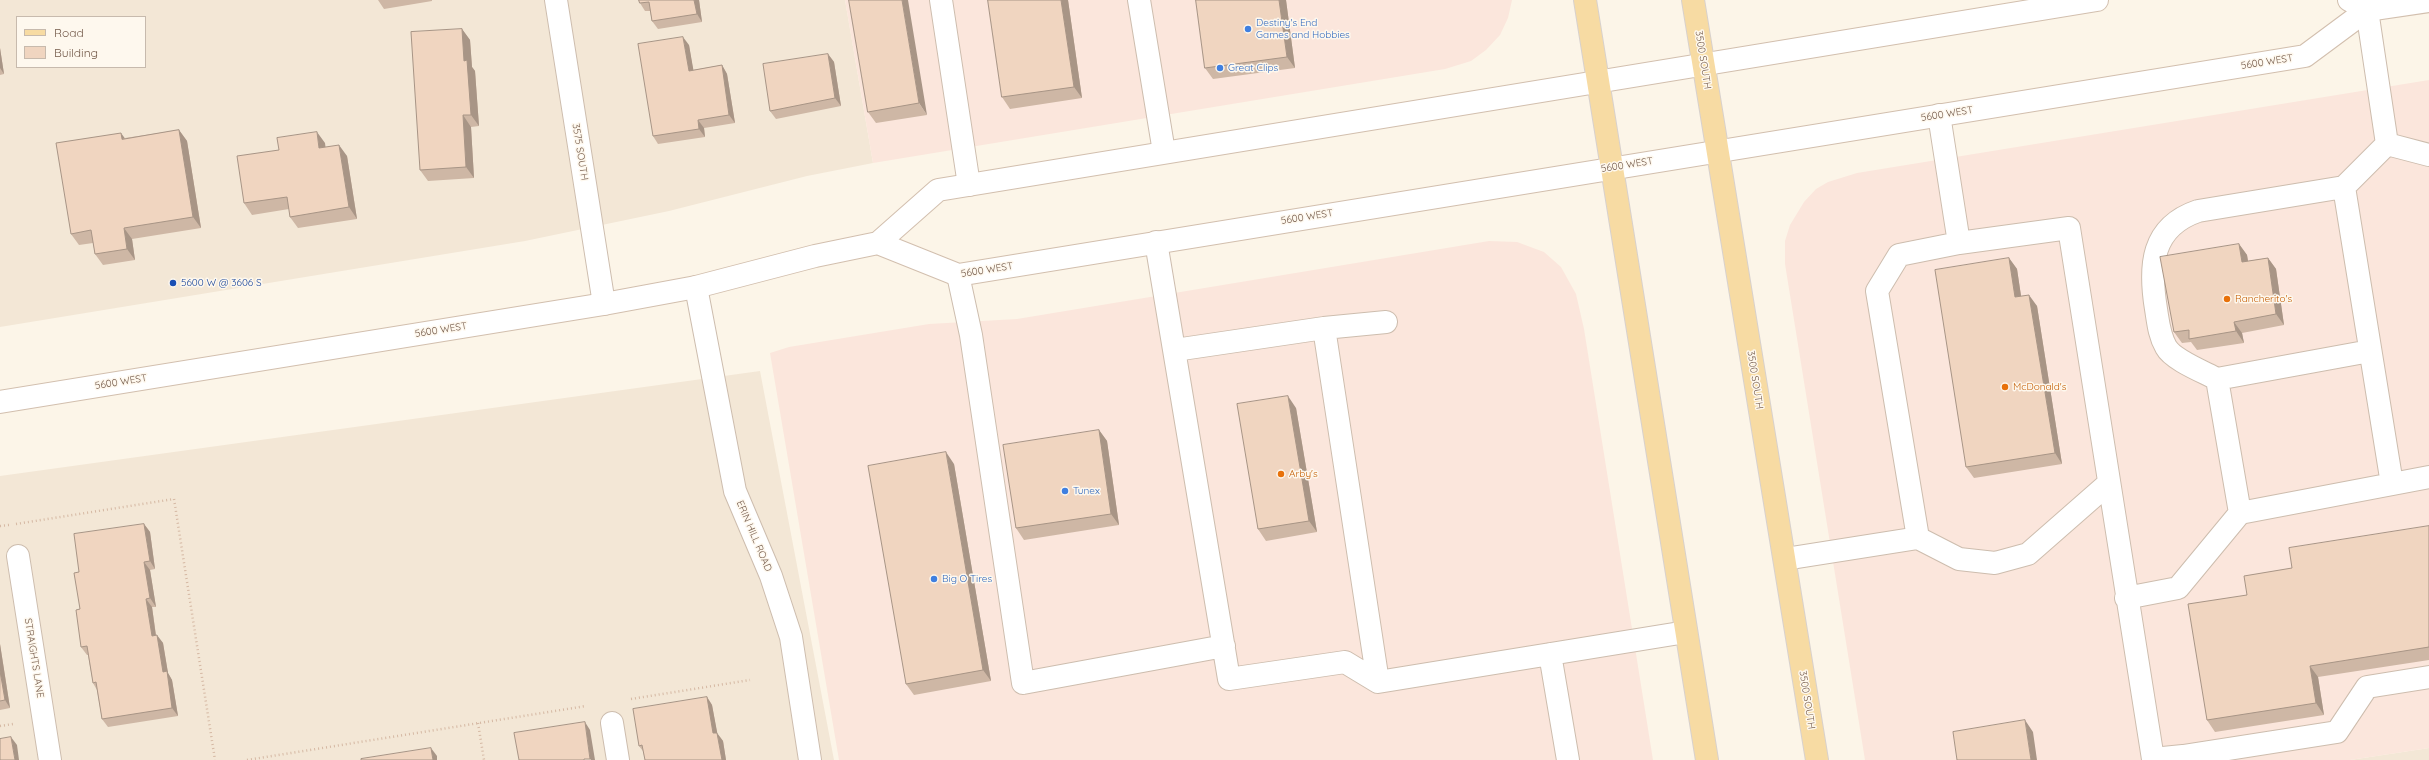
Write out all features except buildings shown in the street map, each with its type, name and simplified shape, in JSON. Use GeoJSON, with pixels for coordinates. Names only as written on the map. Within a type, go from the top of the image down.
{"type":"FeatureCollection","features":[{"type":"Feature","properties":{"kind":"main road","name":"3575 SOUTH"},"geometry":{"type":"LineString","coordinates":[[556,0],[604,304]]}},
{"type":"Feature","properties":{"kind":"main road"},"geometry":{"type":"LineString","coordinates":[[941,0],[968,185]]}},
{"type":"Feature","properties":{"kind":"main road"},"geometry":{"type":"LineString","coordinates":[[1139,0],[1164,152]]}},
{"type":"Feature","properties":{"kind":"main road"},"geometry":{"type":"LineString","coordinates":[[1585,0],[1707,760]]}},
{"type":"Feature","properties":{"kind":"main road","name":"3500 SOUTH"},"geometry":{"type":"LineString","coordinates":[[1693,0],[1817,760]]}},
{"type":"Feature","properties":{"kind":"main road","name":"5600 WEST"},"geometry":{"type":"LineString","coordinates":[[0,402],[604,304],[696,287],[814,256],[878,243],[938,190],[2097,0]]}},
{"type":"Feature","properties":{"kind":"main road","name":"5600 WEST"},"geometry":{"type":"LineString","coordinates":[[878,243],[958,275],[1718,150],[2305,56],[2358,5],[2429,1]]}},
{"type":"Feature","properties":{"kind":"main road"},"geometry":{"type":"LineString","coordinates":[[2358,5],[2387,144]]}},
{"type":"Feature","properties":{"kind":"main road"},"geometry":{"type":"LineString","coordinates":[[1939,115],[1959,243]]}},
{"type":"Feature","properties":{"kind":"main road"},"geometry":{"type":"LineString","coordinates":[[2387,144],[2429,156]]}},
{"type":"Feature","properties":{"kind":"main road"},"geometry":{"type":"LineString","coordinates":[[2370,351],[2217,379],[2174,355],[2166,348],[2158,326],[2152,278],[2156,251],[2162,237],[2170,226],[2184,216],[2198,211],[2344,187],[2387,144]]}},
{"type":"Feature","properties":{"kind":"main road"},"geometry":{"type":"LineString","coordinates":[[2344,187],[2392,484]]}},
{"type":"Feature","properties":{"kind":"main road"},"geometry":{"type":"LineString","coordinates":[[1918,538],[1877,291],[1899,255],[1959,243],[2069,228],[2126,598],[2153,759],[2184,758],[2337,732],[2367,687],[2429,677]]}},
{"type":"Feature","properties":{"kind":"main road"},"geometry":{"type":"LineString","coordinates":[[1156,242],[1229,679],[1345,662],[1378,682],[1686,632]]}},
{"type":"Feature","properties":{"kind":"main road"},"geometry":{"type":"LineString","coordinates":[[958,275],[971,335],[1022,683],[1224,646]]}},
{"type":"Feature","properties":{"kind":"main road","name":"ERIN HILL ROAD"},"geometry":{"type":"LineString","coordinates":[[696,287],[735,491],[772,576],[791,637],[810,760]]}},
{"type":"Feature","properties":{"kind":"main road"},"geometry":{"type":"LineString","coordinates":[[1175,350],[1324,328],[1386,322]]}},
{"type":"Feature","properties":{"kind":"main road"},"geometry":{"type":"LineString","coordinates":[[1324,328],[1378,682]]}},
{"type":"Feature","properties":{"kind":"main road"},"geometry":{"type":"LineString","coordinates":[[2217,379],[2240,513]]}},
{"type":"Feature","properties":{"kind":"main road"},"geometry":{"type":"LineString","coordinates":[[2126,598],[2178,588],[2240,513],[2429,477]]}},
{"type":"Feature","properties":{"kind":"main road"},"geometry":{"type":"LineString","coordinates":[[1785,559],[1918,538],[1959,559],[1995,562],[2028,554],[2109,483]]}},
{"type":"Feature","properties":{"kind":"main road","name":"STRAIGHTS LANE"},"geometry":{"type":"LineString","coordinates":[[18,556],[50,760]]}},
{"type":"Feature","properties":{"kind":"main road"},"geometry":{"type":"LineString","coordinates":[[1550,654],[1568,760]]}},
{"type":"Feature","properties":{"kind":"main road"},"geometry":{"type":"LineString","coordinates":[[612,723],[618,760]]}},
{"type":"Feature","properties":{"kind":"path"},"geometry":{"type":"LineString","coordinates":[[0,526],[174,499],[215,760]]}},
{"type":"Feature","properties":{"kind":"path"},"geometry":{"type":"LineString","coordinates":[[626,700],[750,680]]}},
{"type":"Feature","properties":{"kind":"path"},"geometry":{"type":"LineString","coordinates":[[247,760],[587,706]]}},
{"type":"Feature","properties":{"kind":"path"},"geometry":{"type":"LineString","coordinates":[[478,723],[484,760]]}},
{"type":"Feature","properties":{"kind":"shaded area"},"geometry":{"type":"Polygon","coordinates":[[[0,0],[845,0],[873,163],[807,176],[669,211],[525,241],[0,327],[0,0]]]}},
{"type":"Feature","properties":{"kind":"shaded area"},"geometry":{"type":"Polygon","coordinates":[[[845,0],[1512,0],[1508,18],[1500,35],[1486,50],[1471,61],[1445,69],[873,163],[845,0]]]}},
{"type":"Feature","properties":{"kind":"shaded area"},"geometry":{"type":"Polygon","coordinates":[[[2429,80],[2429,748],[2350,760],[1865,760],[1785,264],[1785,241],[1790,225],[1804,202],[1816,189],[1828,182],[1857,173],[2429,80]]]}},
{"type":"Feature","properties":{"kind":"shaded area"},"geometry":{"type":"Polygon","coordinates":[[[1489,241],[1517,242],[1544,252],[1561,267],[1576,294],[1584,329],[1653,760],[839,760],[770,353],[789,347],[929,324],[1017,319],[1489,241]]]}},
{"type":"Feature","properties":{"kind":"shaded area"},"geometry":{"type":"Polygon","coordinates":[[[760,371],[834,760],[0,760],[0,476],[760,371]]]}},
{"type":"Feature","properties":{"kind":"shaded area"},"geometry":{"type":"Polygon","coordinates":[[[2429,748],[2429,760],[2350,760],[2429,748]]]}},
{"type":"Feature","properties":{"kind":"place","name":"Destiny's End Games and Hobbies"},"geometry":{"type":"Point","coordinates":[1248,29]}},
{"type":"Feature","properties":{"kind":"place","name":"Great Clips"},"geometry":{"type":"Point","coordinates":[1220,68]}},
{"type":"Feature","properties":{"kind":"place","name":"5600 W @ 3606 S"},"geometry":{"type":"Point","coordinates":[173,283]}},
{"type":"Feature","properties":{"kind":"place","name":"Rancherito's"},"geometry":{"type":"Point","coordinates":[2227,299]}},
{"type":"Feature","properties":{"kind":"place","name":"McDonald's"},"geometry":{"type":"Point","coordinates":[2005,387]}},
{"type":"Feature","properties":{"kind":"place","name":"Arby's"},"geometry":{"type":"Point","coordinates":[1281,474]}},
{"type":"Feature","properties":{"kind":"place","name":"Tunex"},"geometry":{"type":"Point","coordinates":[1065,491]}},
{"type":"Feature","properties":{"kind":"place","name":"Big O Tires"},"geometry":{"type":"Point","coordinates":[934,579]}}]}
